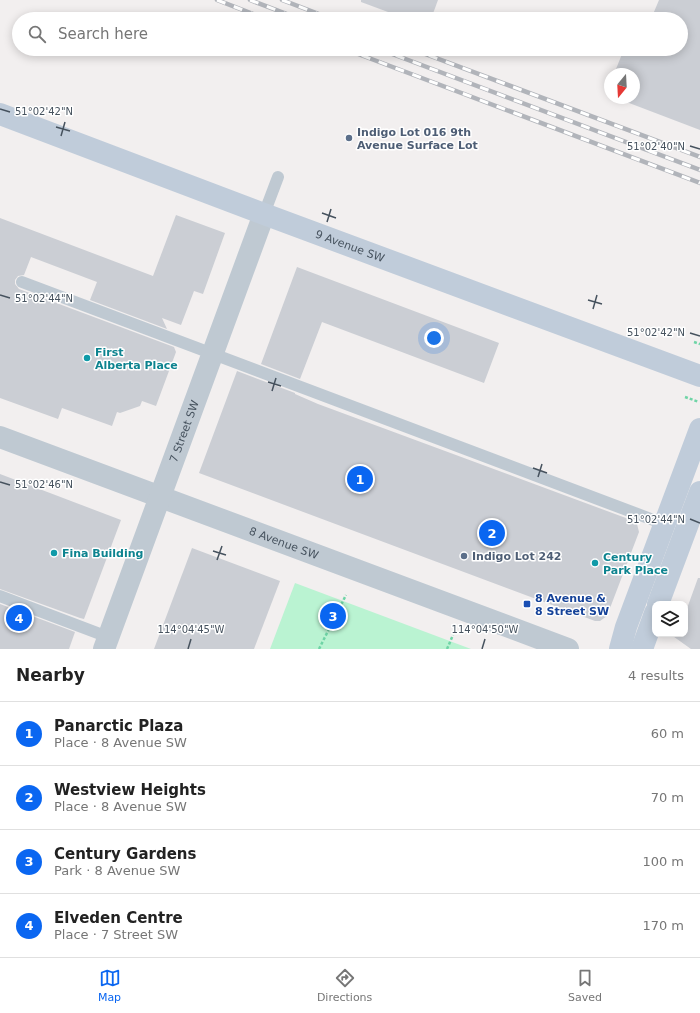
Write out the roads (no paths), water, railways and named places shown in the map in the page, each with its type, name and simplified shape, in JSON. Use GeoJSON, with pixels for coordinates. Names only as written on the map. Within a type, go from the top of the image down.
{"type":"FeatureCollection","features":[{"type":"Feature","properties":{"kind":"main road","name":"9 Avenue SW"},"geometry":{"type":"LineString","coordinates":[[0,114],[697,375]]}},
{"type":"Feature","properties":{"kind":"main road"},"geometry":{"type":"LineString","coordinates":[[620,649],[626,627],[700,429]]}},
{"type":"Feature","properties":{"kind":"main road"},"geometry":{"type":"LineString","coordinates":[[659,601],[696,523],[700,492]]}},
{"type":"Feature","properties":{"kind":"main road"},"geometry":{"type":"LineString","coordinates":[[642,649],[652,621]]}},
{"type":"Feature","properties":{"kind":"street","name":"7 Street SW"},"geometry":{"type":"LineString","coordinates":[[106,643],[264,214]]}},
{"type":"Feature","properties":{"kind":"street","name":"8 Avenue SW"},"geometry":{"type":"LineString","coordinates":[[0,437],[568,649]]}},
{"type":"Feature","properties":{"kind":"lane"},"geometry":{"type":"LineString","coordinates":[[264,214],[278,177]]}},
{"type":"Feature","properties":{"kind":"lane"},"geometry":{"type":"LineString","coordinates":[[22,282],[212,352],[664,524]]}},
{"type":"Feature","properties":{"kind":"lane"},"geometry":{"type":"LineString","coordinates":[[0,596],[106,643]]}},
{"type":"Feature","properties":{"kind":"railway"},"geometry":{"type":"LineString","coordinates":[[217,0],[248,12]]}},
{"type":"Feature","properties":{"kind":"railway"},"geometry":{"type":"LineString","coordinates":[[250,0],[282,12]]}},
{"type":"Feature","properties":{"kind":"railway"},"geometry":{"type":"LineString","coordinates":[[282,0],[314,12]]}},
{"type":"Feature","properties":{"kind":"railway"},"geometry":{"type":"LineString","coordinates":[[364,56],[700,183]]}},
{"type":"Feature","properties":{"kind":"railway"},"geometry":{"type":"LineString","coordinates":[[398,56],[700,170]]}},
{"type":"Feature","properties":{"kind":"railway"},"geometry":{"type":"LineString","coordinates":[[431,56],[700,157]]}},
{"type":"Feature","properties":{"kind":"place","name":"Indigo Lot 016 9th Avenue Surface Lot"},"geometry":{"type":"Point","coordinates":[349,138]}},
{"type":"Feature","properties":{"kind":"place","name":"First Alberta Place"},"geometry":{"type":"Point","coordinates":[87,358]}},
{"type":"Feature","properties":{"kind":"place","name":"Panarctic Plaza"},"geometry":{"type":"Point","coordinates":[360,479]}},
{"type":"Feature","properties":{"kind":"place","name":"Westview Heights"},"geometry":{"type":"Point","coordinates":[492,533]}},
{"type":"Feature","properties":{"kind":"place","name":"Fina Building"},"geometry":{"type":"Point","coordinates":[54,553]}},
{"type":"Feature","properties":{"kind":"place","name":"Indigo Lot 242"},"geometry":{"type":"Point","coordinates":[464,556]}},
{"type":"Feature","properties":{"kind":"place","name":"Century Park Place"},"geometry":{"type":"Point","coordinates":[595,563]}},
{"type":"Feature","properties":{"kind":"place","name":"8 Avenue & 8 Street SW"},"geometry":{"type":"Point","coordinates":[527,604]}},
{"type":"Feature","properties":{"kind":"place","name":"Century Gardens"},"geometry":{"type":"Point","coordinates":[333,616]}},
{"type":"Feature","properties":{"kind":"place","name":"Elveden Centre"},"geometry":{"type":"Point","coordinates":[19,618]}}]}
